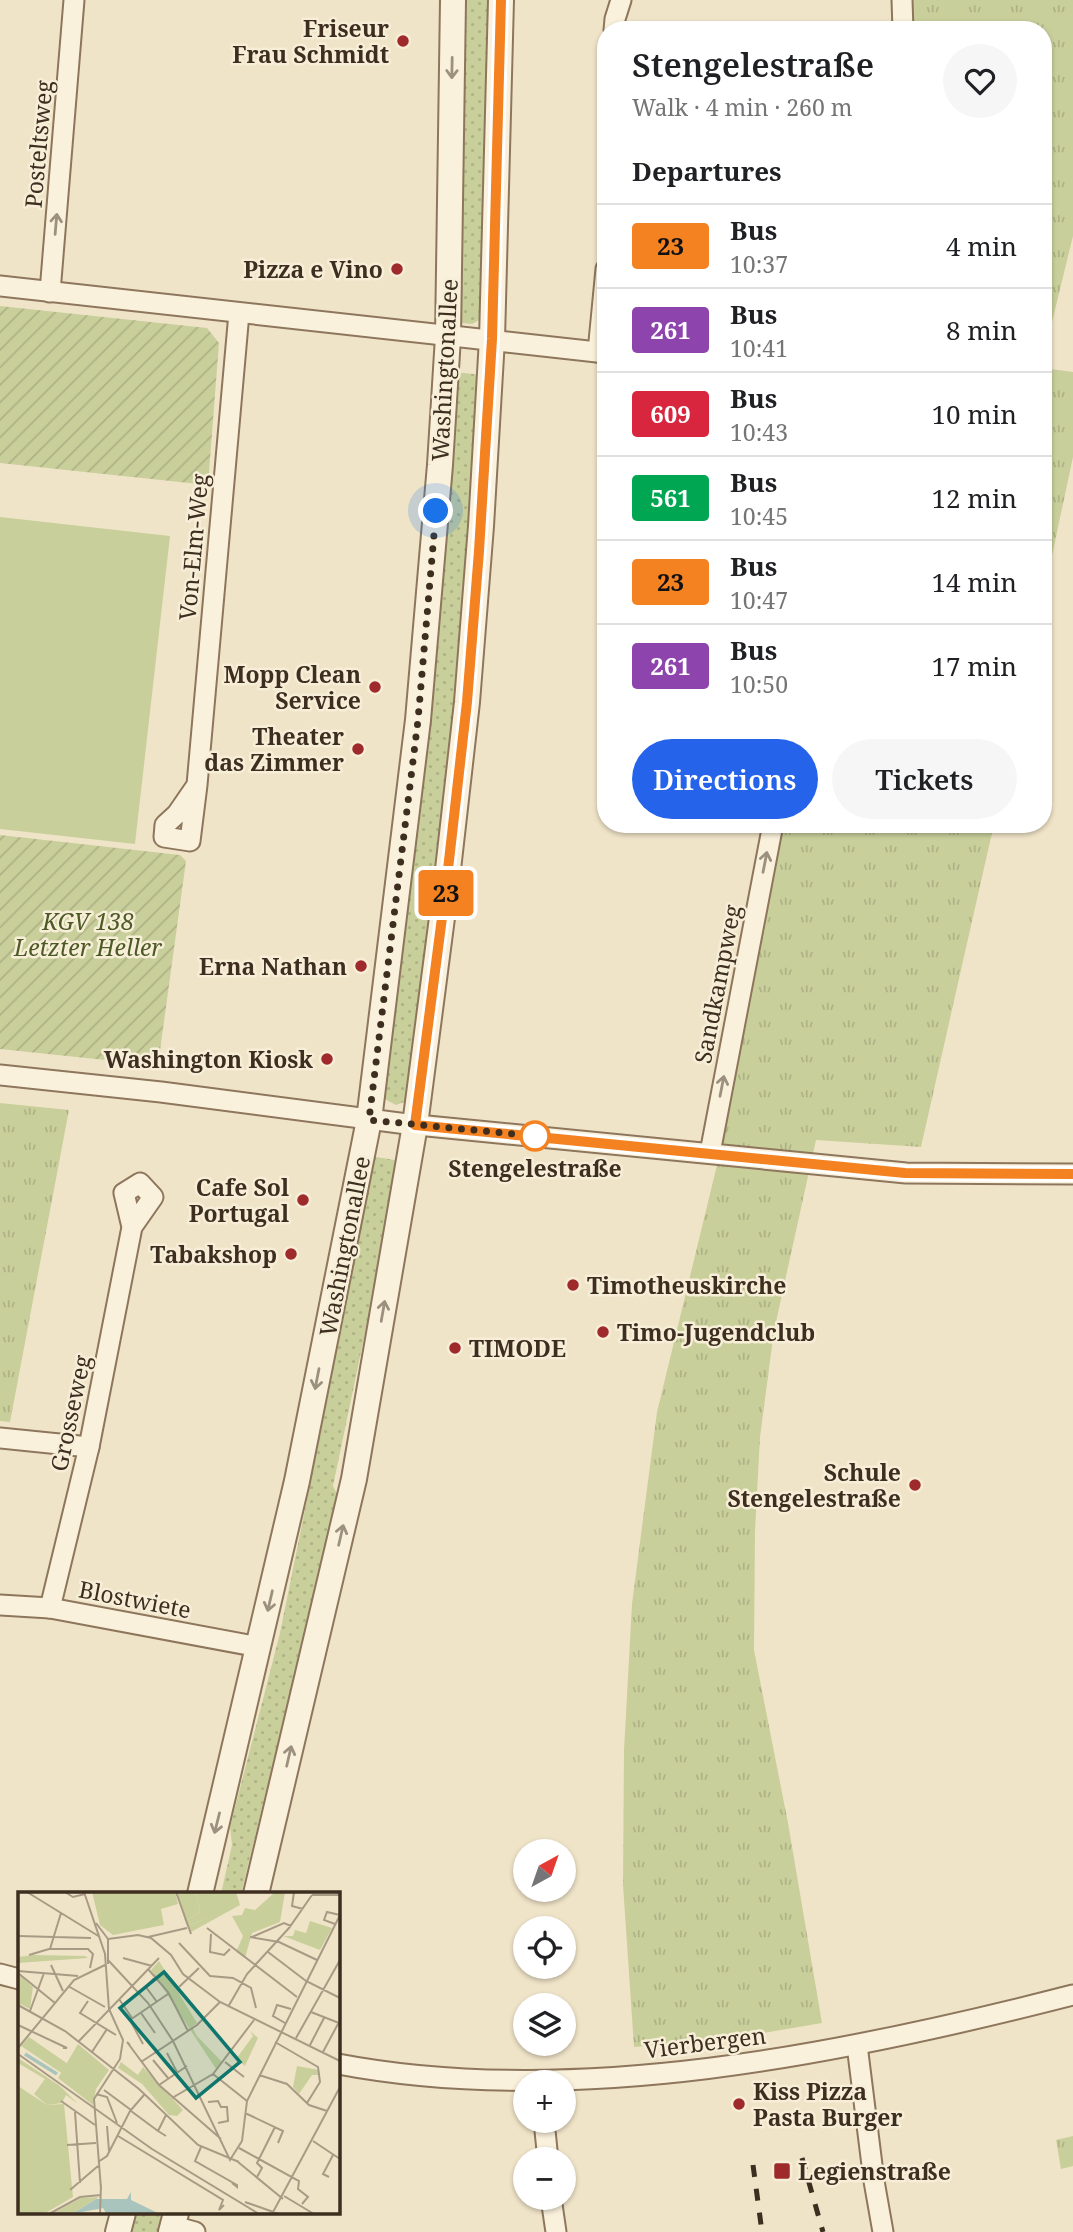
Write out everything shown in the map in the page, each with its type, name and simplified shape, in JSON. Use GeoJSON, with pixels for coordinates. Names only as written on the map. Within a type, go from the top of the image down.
{"type":"FeatureCollection","features":[{"type":"Feature","properties":{"kind":"street","name":"Posteltsweg"},"geometry":{"type":"LineString","coordinates":[[50,292],[74,0]]}},
{"type":"Feature","properties":{"kind":"street","name":"Washingtonallee"},"geometry":{"type":"LineString","coordinates":[[200,1892],[297,1480],[369,1120],[418,720],[440,465],[448,337],[453,0]]}},
{"type":"Feature","properties":{"kind":"street","name":"Washingtonallee"},"geometry":{"type":"LineString","coordinates":[[256,1892],[355,1479],[415,1125],[446,887],[467,702],[492,339],[501,0]]}},
{"type":"Feature","properties":{"kind":"street"},"geometry":{"type":"LineString","coordinates":[[615,21],[621,0]]}},
{"type":"Feature","properties":{"kind":"street"},"geometry":{"type":"LineString","coordinates":[[902,0],[903,21]]}},
{"type":"Feature","properties":{"kind":"street"},"geometry":{"type":"LineString","coordinates":[[0,286],[597,352]]}},
{"type":"Feature","properties":{"kind":"street","name":"Von-Elm-Weg"},"geometry":{"type":"LineString","coordinates":[[197,785],[239,313]]}},
{"type":"Feature","properties":{"kind":"street","name":"Sandkampweg"},"geometry":{"type":"LineString","coordinates":[[710,1153],[771,833]]}},
{"type":"Feature","properties":{"kind":"street"},"geometry":{"type":"LineString","coordinates":[[0,1074],[369,1120],[905,1173],[1073,1174]]}},
{"type":"Feature","properties":{"kind":"street","name":"Grosseweg"},"geometry":{"type":"LineString","coordinates":[[50,1608],[89,1447],[132,1227]]}},
{"type":"Feature","properties":{"kind":"street"},"geometry":{"type":"LineString","coordinates":[[0,1438],[89,1447]]}},
{"type":"Feature","properties":{"kind":"street","name":"Blostwiete"},"geometry":{"type":"LineString","coordinates":[[0,1605],[50,1608],[259,1647]]}},
{"type":"Feature","properties":{"kind":"street"},"geometry":{"type":"LineString","coordinates":[[0,1974],[18,1979]]}},
{"type":"Feature","properties":{"kind":"street","name":"Vierbergen"},"geometry":{"type":"LineString","coordinates":[[576,2079],[675,2072],[857,2045],[1073,1995]]}},
{"type":"Feature","properties":{"kind":"street"},"geometry":{"type":"LineString","coordinates":[[857,2045],[883,2232]]}},
{"type":"Feature","properties":{"kind":"street","name":"Vierbergen"},"geometry":{"type":"LineString","coordinates":[[340,2064],[391,2074],[513,2081]]}},
{"type":"Feature","properties":{"kind":"street"},"geometry":{"type":"LineString","coordinates":[[553,2210],[556,2232]]}},
{"type":"Feature","properties":{"kind":"street"},"geometry":{"type":"LineString","coordinates":[[118,2232],[123,2214]]}},
{"type":"Feature","properties":{"kind":"green space"},"geometry":{"type":"Polygon","coordinates":[[[458,0],[492,0],[481,319],[472,324],[462,323],[456,315],[458,0]]]}},
{"type":"Feature","properties":{"kind":"green space"},"geometry":{"type":"Polygon","coordinates":[[[911,0],[1073,0],[1073,236],[1052,322],[1052,21],[912,21],[911,0]]]}},
{"type":"Feature","properties":{"kind":"green space"},"geometry":{"type":"Polygon","coordinates":[[[0,306],[207,328],[219,343],[208,485],[0,463],[0,306]]]}},
{"type":"Feature","properties":{"kind":"green space"},"geometry":{"type":"Polygon","coordinates":[[[1052,369],[1073,372],[1073,457],[1052,556],[1052,369]]]}},
{"type":"Feature","properties":{"kind":"green space"},"geometry":{"type":"Polygon","coordinates":[[[454,372],[483,375],[476,526],[407,1101],[396,1105],[383,1098],[454,372]]]}},
{"type":"Feature","properties":{"kind":"green space"},"geometry":{"type":"Polygon","coordinates":[[[0,517],[170,536],[135,844],[0,829],[0,517]]]}},
{"type":"Feature","properties":{"kind":"green space"},"geometry":{"type":"Polygon","coordinates":[[[779,833],[992,833],[921,1147],[816,1140],[774,1331],[760,1437],[755,1532],[754,1650],[788,1823],[822,2023],[729,2039],[634,2047],[623,1885],[624,1750],[632,1604],[657,1412],[725,1132],[779,833]]]}},
{"type":"Feature","properties":{"kind":"green space","name":"KGV 138 Letzter Heller"},"geometry":{"type":"Polygon","coordinates":[[[0,835],[180,855],[186,861],[159,1058],[153,1065],[0,1049],[0,835]]]}},
{"type":"Feature","properties":{"kind":"green space"},"geometry":{"type":"Polygon","coordinates":[[[0,1103],[69,1110],[10,1422],[0,1421],[0,1103]]]}},
{"type":"Feature","properties":{"kind":"green space"},"geometry":{"type":"Polygon","coordinates":[[[370,1156],[401,1161],[333,1486],[337,1494],[326,1546],[241,1892],[221,1892],[232,1845],[230,1827],[280,1633],[332,1376],[370,1156]]]}},
{"type":"Feature","properties":{"kind":"green space"},"geometry":{"type":"Polygon","coordinates":[[[1073,2136],[1073,2166],[1061,2169],[1056,2140],[1073,2136]]]}},
{"type":"Feature","properties":{"kind":"green space"},"geometry":{"type":"Polygon","coordinates":[[[133,2214],[165,2214],[160,2232],[128,2232],[133,2214]]]}},
{"type":"Feature","properties":{"kind":"railway"},"geometry":{"type":"LineString","coordinates":[[802,2158],[823,2232]]}},
{"type":"Feature","properties":{"kind":"railway"},"geometry":{"type":"LineString","coordinates":[[753,2165],[762,2232]]}},
{"type":"Feature","properties":{"kind":"bus line","name":"23"},"geometry":{"type":"LineString","coordinates":[[501,0],[492,339],[479,551],[467,702],[415,1125],[905,1173],[1073,1174]]}},
{"type":"Feature","properties":{"kind":"place","name":"Friseur Frau Schmidt"},"geometry":{"type":"Point","coordinates":[403,41]}},
{"type":"Feature","properties":{"kind":"place","name":"Pizza e Vino"},"geometry":{"type":"Point","coordinates":[397,269]}},
{"type":"Feature","properties":{"kind":"place","name":"Mopp Clean Service"},"geometry":{"type":"Point","coordinates":[375,687]}},
{"type":"Feature","properties":{"kind":"place","name":"Theater das Zimmer"},"geometry":{"type":"Point","coordinates":[358,749]}},
{"type":"Feature","properties":{"kind":"place","name":"Erna Nathan"},"geometry":{"type":"Point","coordinates":[361,966]}},
{"type":"Feature","properties":{"kind":"place","name":"Washington Kiosk"},"geometry":{"type":"Point","coordinates":[327,1059]}},
{"type":"Feature","properties":{"kind":"place","name":"Stengelestraße"},"geometry":{"type":"Point","coordinates":[535,1136]}},
{"type":"Feature","properties":{"kind":"place","name":"Cafe Sol Portugal"},"geometry":{"type":"Point","coordinates":[303,1200]}},
{"type":"Feature","properties":{"kind":"place","name":"Tabakshop"},"geometry":{"type":"Point","coordinates":[291,1254]}},
{"type":"Feature","properties":{"kind":"place","name":"Timotheuskirche"},"geometry":{"type":"Point","coordinates":[573,1285]}},
{"type":"Feature","properties":{"kind":"place","name":"Timo-Jugendclub"},"geometry":{"type":"Point","coordinates":[603,1332]}},
{"type":"Feature","properties":{"kind":"place","name":"TIMODE"},"geometry":{"type":"Point","coordinates":[455,1348]}},
{"type":"Feature","properties":{"kind":"place","name":"Schule Stengelestraße"},"geometry":{"type":"Point","coordinates":[915,1485]}},
{"type":"Feature","properties":{"kind":"place","name":"Kiss Pizza Pasta Burger"},"geometry":{"type":"Point","coordinates":[739,2104]}},
{"type":"Feature","properties":{"kind":"place","name":"Legienstraße"},"geometry":{"type":"Point","coordinates":[782,2171]}},
{"type":"Feature","properties":{"kind":"route"},"geometry":{"type":"LineString","coordinates":[[436,511],[418,720],[369,1120],[535,1136]]}}]}
